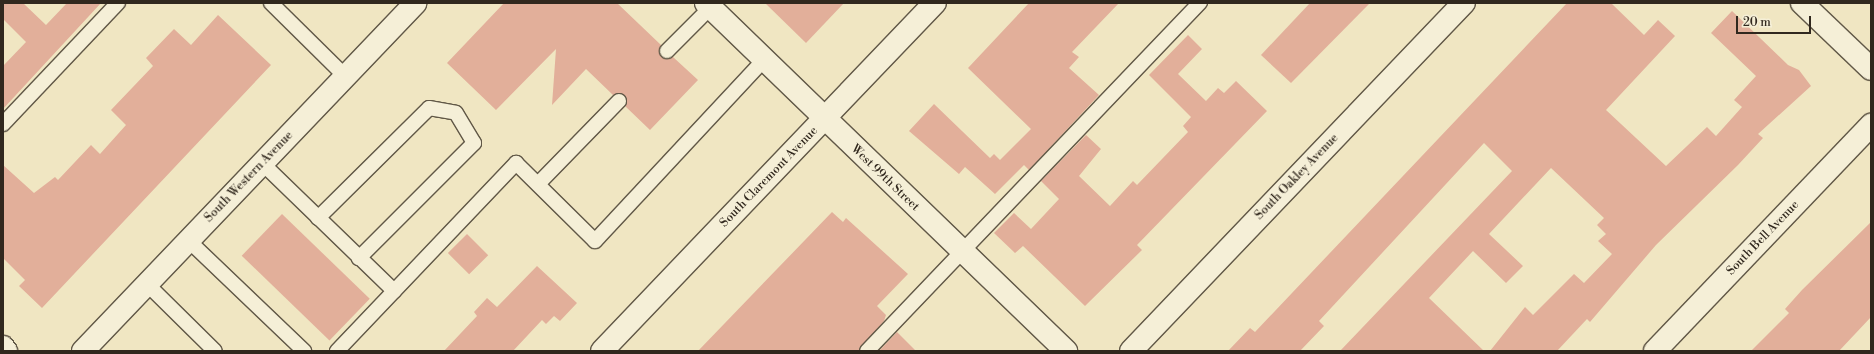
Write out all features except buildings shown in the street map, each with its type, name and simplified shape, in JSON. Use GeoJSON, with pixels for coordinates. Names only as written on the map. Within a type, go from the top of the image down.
{"type":"FeatureCollection","features":[{"type":"Feature","properties":{"kind":"street","name":"South Western Avenue"},"geometry":{"type":"LineString","coordinates":[[83,351],[415,3]]}},
{"type":"Feature","properties":{"kind":"street","name":"South Claremont Avenue"},"geometry":{"type":"LineString","coordinates":[[602,351],[936,3]]}},
{"type":"Feature","properties":{"kind":"street","name":"South Oakley Avenue"},"geometry":{"type":"LineString","coordinates":[[1131,351],[1464,3]]}},
{"type":"Feature","properties":{"kind":"street"},"geometry":{"type":"LineString","coordinates":[[1802,3],[1871,69]]}},
{"type":"Feature","properties":{"kind":"street","name":"West 99th Street"},"geometry":{"type":"LineString","coordinates":[[708,5],[824,119],[1066,351]]}},
{"type":"Feature","properties":{"kind":"street","name":"South Bell Avenue"},"geometry":{"type":"LineString","coordinates":[[1655,351],[1871,125]]}},
{"type":"Feature","properties":{"kind":"street"},"geometry":{"type":"LineString","coordinates":[[3,347],[6,351]]}},
{"type":"Feature","properties":{"kind":"lane"},"geometry":{"type":"LineString","coordinates":[[3,124],[118,3]]}},
{"type":"Feature","properties":{"kind":"lane"},"geometry":{"type":"LineString","coordinates":[[271,3],[345,76]]}},
{"type":"Feature","properties":{"kind":"lane"},"geometry":{"type":"LineString","coordinates":[[867,351],[1200,3]]}},
{"type":"Feature","properties":{"kind":"lane"},"geometry":{"type":"LineString","coordinates":[[667,51],[708,5]]}},
{"type":"Feature","properties":{"kind":"lane"},"geometry":{"type":"LineString","coordinates":[[337,351],[516,162],[595,241],[764,60]]}},
{"type":"Feature","properties":{"kind":"lane"},"geometry":{"type":"LineString","coordinates":[[538,184],[619,101]]}},
{"type":"Feature","properties":{"kind":"lane"},"geometry":{"type":"LineString","coordinates":[[318,218],[429,108],[456,113],[474,143],[359,258]]}},
{"type":"Feature","properties":{"kind":"lane"},"geometry":{"type":"LineString","coordinates":[[262,163],[394,291]]}},
{"type":"Feature","properties":{"kind":"lane"},"geometry":{"type":"LineString","coordinates":[[188,240],[304,351]]}},
{"type":"Feature","properties":{"kind":"lane"},"geometry":{"type":"LineString","coordinates":[[147,284],[215,351]]}}]}
